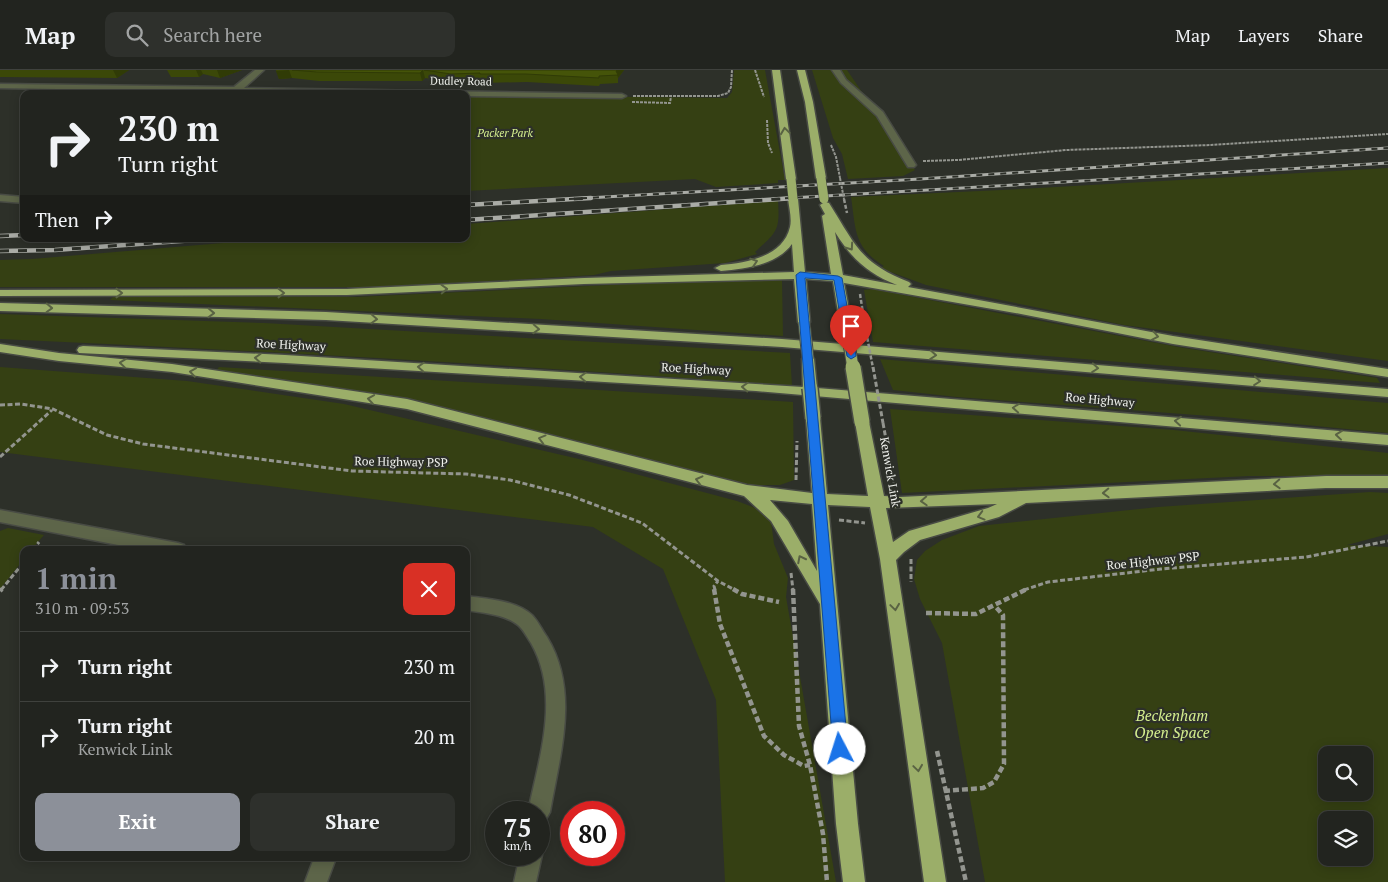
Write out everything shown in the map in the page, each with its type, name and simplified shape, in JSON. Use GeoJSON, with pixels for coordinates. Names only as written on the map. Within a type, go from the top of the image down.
{"type":"FeatureCollection","features":[{"type":"Feature","properties":{"kind":"highway"},"geometry":{"type":"LineString","coordinates":[[776,70],[794,199],[818,499],[823,529],[827,600],[854,882]]}},
{"type":"Feature","properties":{"kind":"highway","name":"Kenwick Link"},"geometry":{"type":"LineString","coordinates":[[801,70],[810,102],[862,422],[888,559],[935,882]]}},
{"type":"Feature","properties":{"kind":"highway"},"geometry":{"type":"LineString","coordinates":[[825,202],[850,249],[860,261],[881,274],[906,284],[1021,310]]}},
{"type":"Feature","properties":{"kind":"highway"},"geometry":{"type":"LineString","coordinates":[[584,281],[617,274],[731,267],[748,264],[784,247],[796,226]]}},
{"type":"Feature","properties":{"kind":"highway"},"geometry":{"type":"LineString","coordinates":[[0,293],[347,292],[584,281],[800,275],[838,278],[1021,310],[1173,340],[1388,373]]}},
{"type":"Feature","properties":{"kind":"highway"},"geometry":{"type":"LineString","coordinates":[[0,307],[326,316],[763,342],[1045,363],[1388,393]]}},
{"type":"Feature","properties":{"kind":"highway"},"geometry":{"type":"LineString","coordinates":[[0,348],[60,357],[172,368],[407,404],[747,491],[818,499],[876,502],[1326,482],[1388,482]]}},
{"type":"Feature","properties":{"kind":"highway","name":"Roe Highway"},"geometry":{"type":"LineString","coordinates":[[0,348],[185,354],[756,387],[1388,440]]}},
{"type":"Feature","properties":{"kind":"highway"},"geometry":{"type":"LineString","coordinates":[[747,491],[762,500],[776,513],[805,566],[827,600]]}},
{"type":"Feature","properties":{"kind":"highway"},"geometry":{"type":"LineString","coordinates":[[888,559],[915,534],[993,513],[1026,496]]}},
{"type":"Feature","properties":{"kind":"street"},"geometry":{"type":"LineString","coordinates":[[237,89],[260,70]]}},
{"type":"Feature","properties":{"kind":"street"},"geometry":{"type":"LineString","coordinates":[[836,70],[842,82],[873,106],[883,118],[909,163]]}},
{"type":"Feature","properties":{"kind":"street","name":"Dudley Road"},"geometry":{"type":"LineString","coordinates":[[0,86],[244,90]]}},
{"type":"Feature","properties":{"kind":"street","name":"Dudley Road"},"geometry":{"type":"LineString","coordinates":[[470,94],[622,96]]}},
{"type":"Feature","properties":{"kind":"street"},"geometry":{"type":"LineString","coordinates":[[0,198],[20,200]]}},
{"type":"Feature","properties":{"kind":"street"},"geometry":{"type":"LineString","coordinates":[[0,516],[153,546]]}},
{"type":"Feature","properties":{"kind":"street"},"geometry":{"type":"LineString","coordinates":[[470,604],[502,609],[525,620],[542,643],[553,670],[557,715],[540,801]]}},
{"type":"Feature","properties":{"kind":"street"},"geometry":{"type":"LineString","coordinates":[[316,882],[324,861]]}},
{"type":"Feature","properties":{"kind":"street"},"geometry":{"type":"LineString","coordinates":[[526,882],[528,866]]}},
{"type":"Feature","properties":{"kind":"path"},"geometry":{"type":"LineString","coordinates":[[622,96],[718,96],[728,93],[731,87],[732,70]]}},
{"type":"Feature","properties":{"kind":"path"},"geometry":{"type":"LineString","coordinates":[[909,163],[1066,150],[1211,145],[1388,134]]}},
{"type":"Feature","properties":{"kind":"path"},"geometry":{"type":"LineString","coordinates":[[840,178],[844,199]]}},
{"type":"Feature","properties":{"kind":"path"},"geometry":{"type":"LineString","coordinates":[[860,288],[865,326],[896,492]]}},
{"type":"Feature","properties":{"kind":"path","name":"Roe Highway PSP"},"geometry":{"type":"LineString","coordinates":[[0,406],[21,404],[53,409],[107,435],[143,444],[352,471],[466,474],[518,482],[569,495],[642,523],[718,581],[742,594],[779,602]]}},
{"type":"Feature","properties":{"kind":"path"},"geometry":{"type":"LineString","coordinates":[[0,457],[53,409]]}},
{"type":"Feature","properties":{"kind":"path"},"geometry":{"type":"LineString","coordinates":[[796,480],[798,434]]}},
{"type":"Feature","properties":{"kind":"path"},"geometry":{"type":"LineString","coordinates":[[837,519],[866,523]]}},
{"type":"Feature","properties":{"kind":"path","name":"Roe Highway PSP"},"geometry":{"type":"LineString","coordinates":[[926,613],[976,614],[1030,588],[1048,582],[1161,569],[1306,557],[1388,541]]}},
{"type":"Feature","properties":{"kind":"path"},"geometry":{"type":"LineString","coordinates":[[36,546],[39,542]]}},
{"type":"Feature","properties":{"kind":"path"},"geometry":{"type":"LineString","coordinates":[[787,564],[795,611],[799,726],[810,766],[823,834],[827,882]]}},
{"type":"Feature","properties":{"kind":"path"},"geometry":{"type":"LineString","coordinates":[[0,591],[20,567]]}},
{"type":"Feature","properties":{"kind":"path"},"geometry":{"type":"LineString","coordinates":[[718,581],[714,586],[720,624],[764,736],[784,755],[804,766],[810,766]]}},
{"type":"Feature","properties":{"kind":"path"},"geometry":{"type":"LineString","coordinates":[[966,882],[944,791],[983,788],[994,782],[1004,764],[1003,615],[996,606]]}},
{"type":"Feature","properties":{"kind":"green space","name":"Packer Park"},"geometry":{"type":"Polygon","coordinates":[[[734,70],[765,70],[785,180],[778,180],[778,183],[716,187],[695,179],[470,191],[470,95],[727,98],[732,92],[734,70]]]}},
{"type":"Feature","properties":{"kind":"green space"},"geometry":{"type":"Polygon","coordinates":[[[812,70],[847,70],[915,170],[903,176],[848,179],[842,154],[833,138],[812,70]]]}},
{"type":"Feature","properties":{"kind":"green space"},"geometry":{"type":"Polygon","coordinates":[[[1388,168],[1388,361],[1124,325],[926,285],[880,268],[884,266],[866,252],[855,228],[851,197],[1021,189],[1388,168]]]}},
{"type":"Feature","properties":{"kind":"green space"},"geometry":{"type":"Polygon","coordinates":[[[778,201],[776,230],[755,252],[757,254],[725,263],[611,271],[594,275],[384,287],[0,287],[0,260],[234,242],[470,242],[470,224],[778,201]]]}},
{"type":"Feature","properties":{"kind":"green space"},"geometry":{"type":"Polygon","coordinates":[[[761,278],[782,280],[783,336],[541,319],[110,300],[114,296],[355,297],[761,278]]]}},
{"type":"Feature","properties":{"kind":"green space"},"geometry":{"type":"Polygon","coordinates":[[[872,289],[1178,347],[1377,378],[1380,383],[873,342],[864,290],[872,289]]]}},
{"type":"Feature","properties":{"kind":"green space"},"geometry":{"type":"Polygon","coordinates":[[[0,314],[264,323],[790,353],[792,386],[396,359],[0,339],[0,314]]]}},
{"type":"Feature","properties":{"kind":"green space"},"geometry":{"type":"Polygon","coordinates":[[[880,359],[1388,403],[1388,433],[1223,417],[957,397],[893,390],[880,359]]]}},
{"type":"Feature","properties":{"kind":"green space"},"geometry":{"type":"Polygon","coordinates":[[[0,367],[187,381],[344,404],[579,459],[737,501],[758,509],[771,521],[774,544],[788,578],[786,597],[836,882],[725,882],[716,700],[663,569],[593,527],[0,452],[0,367]]]}},
{"type":"Feature","properties":{"kind":"green space"},"geometry":{"type":"Polygon","coordinates":[[[219,367],[793,402],[794,480],[780,485],[754,485],[689,473],[548,435],[216,371],[219,367]]]}},
{"type":"Feature","properties":{"kind":"green space"},"geometry":{"type":"Polygon","coordinates":[[[890,409],[1174,430],[1388,453],[1388,476],[1249,476],[902,493],[890,409]]]}},
{"type":"Feature","properties":{"kind":"green space","name":"Beckenham Open Space"},"geometry":{"type":"Polygon","coordinates":[[[1370,492],[1388,493],[1388,534],[1347,545],[1388,547],[1388,882],[985,882],[942,643],[920,599],[914,579],[917,560],[925,551],[942,540],[979,526],[1158,507],[1370,492]]]}},
{"type":"Feature","properties":{"kind":"green space"},"geometry":{"type":"Polygon","coordinates":[[[8,528],[44,535],[34,546],[20,546],[20,564],[0,589],[0,531],[8,528]]]}},
{"type":"Feature","properties":{"kind":"building"},"geometry":{"type":"Polygon","coordinates":[[[292,70],[423,70],[420,73],[292,70]]]}},
{"type":"Feature","properties":{"kind":"building"},"geometry":{"type":"Polygon","coordinates":[[[424,70],[617,70],[618,75],[599,76],[599,78],[526,74],[451,74],[424,70]]]}},
{"type":"Feature","properties":{"kind":"railway"},"geometry":{"type":"LineString","coordinates":[[569,199],[920,179],[1388,148]]}},
{"type":"Feature","properties":{"kind":"railway"},"geometry":{"type":"LineString","coordinates":[[773,199],[1388,163]]}},
{"type":"Feature","properties":{"kind":"railway"},"geometry":{"type":"LineString","coordinates":[[470,205],[591,198]]}},
{"type":"Feature","properties":{"kind":"railway"},"geometry":{"type":"LineString","coordinates":[[470,220],[795,198]]}},
{"type":"Feature","properties":{"kind":"railway"},"geometry":{"type":"LineString","coordinates":[[0,236],[20,235]]}},
{"type":"Feature","properties":{"kind":"railway"},"geometry":{"type":"LineString","coordinates":[[0,251],[55,250],[167,242]]}},
{"type":"Feature","properties":{"kind":"route"},"geometry":{"type":"LineString","coordinates":[[840,749],[823,529],[800,275],[838,278],[851,356]]}}]}
